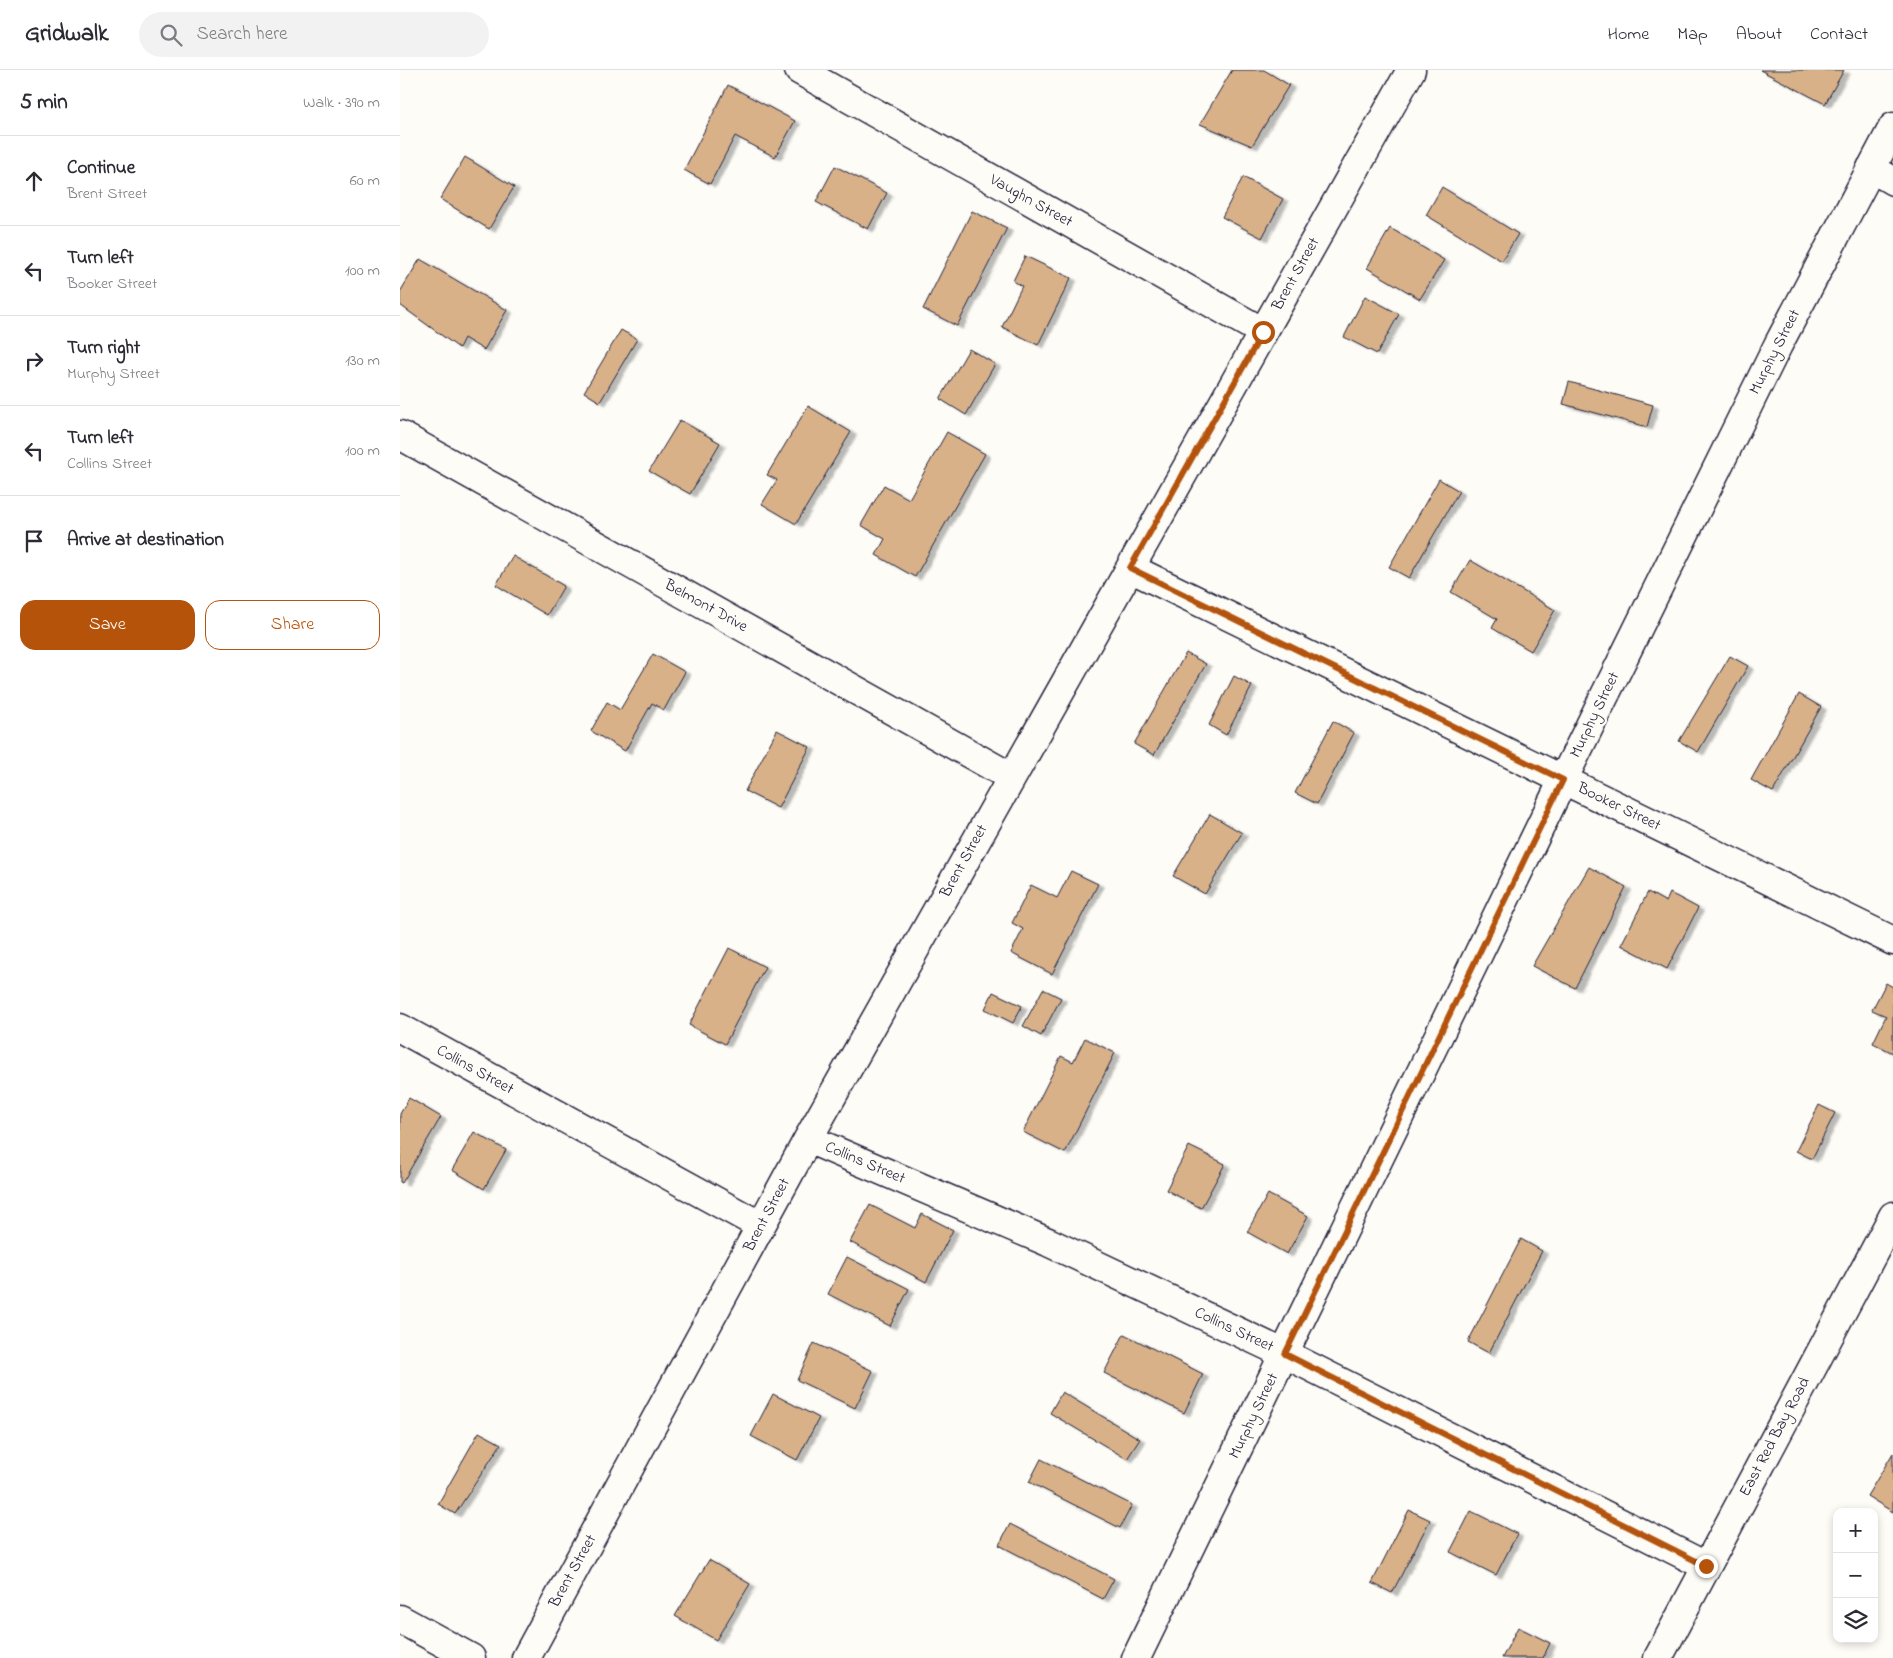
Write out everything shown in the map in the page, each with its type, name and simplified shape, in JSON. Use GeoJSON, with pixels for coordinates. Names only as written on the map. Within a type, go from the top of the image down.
{"type":"FeatureCollection","features":[{"type":"Feature","properties":{"kind":"street","name":"Vaughn Street"},"geometry":{"type":"LineString","coordinates":[[799,70],[1263,332]]}},
{"type":"Feature","properties":{"kind":"street","name":"Brent Street"},"geometry":{"type":"LineString","coordinates":[[526,1658],[808,1139],[1411,70]]}},
{"type":"Feature","properties":{"kind":"street","name":"Murphy Street"},"geometry":{"type":"LineString","coordinates":[[1136,1658],[1563,780],[1778,345],[1882,174],[1893,127]]}},
{"type":"Feature","properties":{"kind":"street","name":"Belmont Drive"},"geometry":{"type":"LineString","coordinates":[[400,435],[1011,777]]}},
{"type":"Feature","properties":{"kind":"street","name":"Booker Street"},"geometry":{"type":"LineString","coordinates":[[1130,568],[1893,941]]}},
{"type":"Feature","properties":{"kind":"street","name":"Collins Street"},"geometry":{"type":"LineString","coordinates":[[400,1028],[761,1226]]}},
{"type":"Feature","properties":{"kind":"street","name":"Collins Street"},"geometry":{"type":"LineString","coordinates":[[808,1139],[1048,1242],[1285,1354],[1706,1566]]}},
{"type":"Feature","properties":{"kind":"street","name":"East Red Bay Road"},"geometry":{"type":"LineString","coordinates":[[1658,1658],[1893,1216]]}},
{"type":"Feature","properties":{"kind":"street"},"geometry":{"type":"LineString","coordinates":[[400,1619],[471,1658]]}},
{"type":"Feature","properties":{"kind":"building"},"geometry":{"type":"Polygon","coordinates":[[[1232,70],[1264,70],[1289,85],[1252,146],[1200,124],[1232,70]]]}},
{"type":"Feature","properties":{"kind":"building"},"geometry":{"type":"Polygon","coordinates":[[[1760,70],[1844,70],[1825,104],[1760,70]]]}},
{"type":"Feature","properties":{"kind":"building"},"geometry":{"type":"Polygon","coordinates":[[[728,85],[795,121],[775,157],[735,136],[710,184],[684,170],[728,85]]]}},
{"type":"Feature","properties":{"kind":"building"},"geometry":{"type":"Polygon","coordinates":[[[465,157],[514,187],[489,229],[440,199],[465,157]]]}},
{"type":"Feature","properties":{"kind":"building"},"geometry":{"type":"Polygon","coordinates":[[[835,166],[887,193],[868,229],[816,202],[835,166]]]}},
{"type":"Feature","properties":{"kind":"building"},"geometry":{"type":"Polygon","coordinates":[[[1243,177],[1283,199],[1262,238],[1222,217],[1243,177]]]}},
{"type":"Feature","properties":{"kind":"building"},"geometry":{"type":"Polygon","coordinates":[[[1442,187],[1518,234],[1502,261],[1426,215],[1442,187]]]}},
{"type":"Feature","properties":{"kind":"building"},"geometry":{"type":"Polygon","coordinates":[[[972,211],[1007,228],[957,326],[923,309],[972,211]]]}},
{"type":"Feature","properties":{"kind":"building"},"geometry":{"type":"Polygon","coordinates":[[[1390,228],[1444,260],[1420,299],[1367,268],[1390,228]]]}},
{"type":"Feature","properties":{"kind":"building"},"geometry":{"type":"Polygon","coordinates":[[[1025,256],[1071,278],[1038,345],[1002,327],[1022,286],[1013,281],[1025,256]]]}},
{"type":"Feature","properties":{"kind":"building"},"geometry":{"type":"Polygon","coordinates":[[[420,259],[507,310],[484,350],[464,338],[459,348],[400,305],[400,292],[420,259]]]}},
{"type":"Feature","properties":{"kind":"building"},"geometry":{"type":"Polygon","coordinates":[[[1365,296],[1399,314],[1377,354],[1344,337],[1365,296]]]}},
{"type":"Feature","properties":{"kind":"building"},"geometry":{"type":"Polygon","coordinates":[[[621,330],[637,339],[600,402],[584,392],[621,330]]]}},
{"type":"Feature","properties":{"kind":"building"},"geometry":{"type":"Polygon","coordinates":[[[969,349],[995,364],[966,415],[940,399],[969,349]]]}},
{"type":"Feature","properties":{"kind":"building"},"geometry":{"type":"Polygon","coordinates":[[[1569,382],[1653,405],[1647,427],[1563,404],[1569,382]]]}},
{"type":"Feature","properties":{"kind":"building"},"geometry":{"type":"Polygon","coordinates":[[[808,406],[851,432],[796,524],[762,504],[777,480],[767,475],[808,406]]]}},
{"type":"Feature","properties":{"kind":"building"},"geometry":{"type":"Polygon","coordinates":[[[680,420],[720,443],[690,494],[649,471],[680,420]]]}},
{"type":"Feature","properties":{"kind":"building"},"geometry":{"type":"Polygon","coordinates":[[[947,432],[985,454],[915,577],[876,555],[885,539],[861,525],[884,485],[909,499],[947,432]]]}},
{"type":"Feature","properties":{"kind":"building"},"geometry":{"type":"Polygon","coordinates":[[[1439,479],[1459,491],[1409,578],[1389,567],[1439,479]]]}},
{"type":"Feature","properties":{"kind":"building"},"geometry":{"type":"Polygon","coordinates":[[[513,556],[564,586],[547,615],[496,585],[513,556]]]}},
{"type":"Feature","properties":{"kind":"building"},"geometry":{"type":"Polygon","coordinates":[[[1470,560],[1555,610],[1531,651],[1492,628],[1497,619],[1451,592],[1470,560]]]}},
{"type":"Feature","properties":{"kind":"building"},"geometry":{"type":"Polygon","coordinates":[[[1186,653],[1206,664],[1154,755],[1134,744],[1186,653]]]}},
{"type":"Feature","properties":{"kind":"building"},"geometry":{"type":"Polygon","coordinates":[[[653,654],[685,672],[664,710],[652,703],[625,751],[591,731],[607,702],[620,710],[653,654]]]}},
{"type":"Feature","properties":{"kind":"building"},"geometry":{"type":"Polygon","coordinates":[[[1730,656],[1748,666],[1698,752],[1679,741],[1730,656]]]}},
{"type":"Feature","properties":{"kind":"building"},"geometry":{"type":"Polygon","coordinates":[[[1234,676],[1252,686],[1226,735],[1209,725],[1234,676]]]}},
{"type":"Feature","properties":{"kind":"building"},"geometry":{"type":"Polygon","coordinates":[[[1799,694],[1821,707],[1773,792],[1751,780],[1799,694]]]}},
{"type":"Feature","properties":{"kind":"building"},"geometry":{"type":"Polygon","coordinates":[[[1333,721],[1354,733],[1317,804],[1295,793],[1333,721]]]}},
{"type":"Feature","properties":{"kind":"building"},"geometry":{"type":"Polygon","coordinates":[[[777,730],[810,747],[778,808],[745,791],[777,730]]]}},
{"type":"Feature","properties":{"kind":"building"},"geometry":{"type":"Polygon","coordinates":[[[1210,814],[1242,833],[1205,894],[1173,876],[1210,814]]]}},
{"type":"Feature","properties":{"kind":"building"},"geometry":{"type":"Polygon","coordinates":[[[1589,867],[1626,887],[1575,988],[1532,966],[1589,867]]]}},
{"type":"Feature","properties":{"kind":"building"},"geometry":{"type":"Polygon","coordinates":[[[1071,871],[1098,884],[1052,974],[1011,953],[1023,929],[1012,923],[1031,885],[1057,898],[1071,871]]]}},
{"type":"Feature","properties":{"kind":"building"},"geometry":{"type":"Polygon","coordinates":[[[1648,892],[1666,902],[1670,893],[1698,908],[1667,969],[1621,945],[1648,892]]]}},
{"type":"Feature","properties":{"kind":"building"},"geometry":{"type":"Polygon","coordinates":[[[729,948],[765,967],[725,1044],[689,1025],[729,948]]]}},
{"type":"Feature","properties":{"kind":"building"},"geometry":{"type":"Polygon","coordinates":[[[1886,983],[1893,987],[1893,1053],[1873,1043],[1886,1016],[1872,1010],[1886,983]]]}},
{"type":"Feature","properties":{"kind":"building"},"geometry":{"type":"Polygon","coordinates":[[[1043,989],[1061,998],[1041,1036],[1023,1026],[1043,989]]]}},
{"type":"Feature","properties":{"kind":"building"},"geometry":{"type":"Polygon","coordinates":[[[993,992],[1022,1006],[1013,1023],[985,1009],[993,992]]]}},
{"type":"Feature","properties":{"kind":"building"},"geometry":{"type":"Polygon","coordinates":[[[1085,1038],[1115,1053],[1065,1153],[1023,1132],[1061,1056],[1073,1062],[1085,1038]]]}},
{"type":"Feature","properties":{"kind":"building"},"geometry":{"type":"Polygon","coordinates":[[[409,1098],[441,1117],[402,1183],[400,1182],[400,1114],[409,1098]]]}},
{"type":"Feature","properties":{"kind":"building"},"geometry":{"type":"Polygon","coordinates":[[[1819,1105],[1835,1113],[1812,1159],[1796,1151],[1819,1105]]]}},
{"type":"Feature","properties":{"kind":"building"},"geometry":{"type":"Polygon","coordinates":[[[474,1132],[506,1150],[484,1189],[452,1170],[474,1132]]]}},
{"type":"Feature","properties":{"kind":"building"},"geometry":{"type":"Polygon","coordinates":[[[1189,1146],[1225,1164],[1201,1208],[1166,1190],[1189,1146]]]}},
{"type":"Feature","properties":{"kind":"building"},"geometry":{"type":"Polygon","coordinates":[[[1268,1194],[1308,1216],[1287,1254],[1247,1232],[1268,1194]]]}},
{"type":"Feature","properties":{"kind":"building"},"geometry":{"type":"Polygon","coordinates":[[[870,1205],[915,1228],[922,1214],[953,1230],[926,1282],[850,1242],[870,1205]]]}},
{"type":"Feature","properties":{"kind":"building"},"geometry":{"type":"Polygon","coordinates":[[[1521,1239],[1542,1251],[1489,1353],[1468,1342],[1521,1239]]]}},
{"type":"Feature","properties":{"kind":"building"},"geometry":{"type":"Polygon","coordinates":[[[847,1257],[909,1289],[890,1326],[828,1294],[847,1257]]]}},
{"type":"Feature","properties":{"kind":"building"},"geometry":{"type":"Polygon","coordinates":[[[1124,1334],[1203,1374],[1184,1413],[1104,1373],[1124,1334]]]}},
{"type":"Feature","properties":{"kind":"building"},"geometry":{"type":"Polygon","coordinates":[[[814,1343],[873,1371],[855,1408],[797,1380],[814,1343]]]}},
{"type":"Feature","properties":{"kind":"building"},"geometry":{"type":"Polygon","coordinates":[[[1062,1392],[1140,1439],[1127,1459],[1050,1413],[1062,1392]]]}},
{"type":"Feature","properties":{"kind":"building"},"geometry":{"type":"Polygon","coordinates":[[[773,1394],[819,1418],[797,1460],[751,1436],[773,1394]]]}},
{"type":"Feature","properties":{"kind":"building"},"geometry":{"type":"Polygon","coordinates":[[[479,1432],[501,1444],[455,1514],[438,1504],[479,1432]]]}},
{"type":"Feature","properties":{"kind":"building"},"geometry":{"type":"Polygon","coordinates":[[[1893,1453],[1893,1512],[1867,1496],[1893,1453]]]}},
{"type":"Feature","properties":{"kind":"building"},"geometry":{"type":"Polygon","coordinates":[[[1041,1459],[1132,1505],[1120,1528],[1029,1482],[1041,1459]]]}},
{"type":"Feature","properties":{"kind":"building"},"geometry":{"type":"Polygon","coordinates":[[[1409,1510],[1430,1520],[1392,1593],[1372,1583],[1409,1510]]]}},
{"type":"Feature","properties":{"kind":"building"},"geometry":{"type":"Polygon","coordinates":[[[1471,1511],[1517,1534],[1496,1575],[1450,1552],[1471,1511]]]}},
{"type":"Feature","properties":{"kind":"building"},"geometry":{"type":"Polygon","coordinates":[[[1010,1524],[1114,1579],[1103,1599],[999,1545],[1010,1524]]]}},
{"type":"Feature","properties":{"kind":"building"},"geometry":{"type":"Polygon","coordinates":[[[709,1560],[750,1584],[716,1640],[675,1616],[709,1560]]]}},
{"type":"Feature","properties":{"kind":"building"},"geometry":{"type":"Polygon","coordinates":[[[1518,1627],[1550,1643],[1543,1658],[1502,1658],[1518,1627]]]}},
{"type":"Feature","properties":{"kind":"route"},"geometry":{"type":"LineString","coordinates":[[1263,332],[1130,568],[1563,780],[1285,1354],[1706,1566]]}}]}
